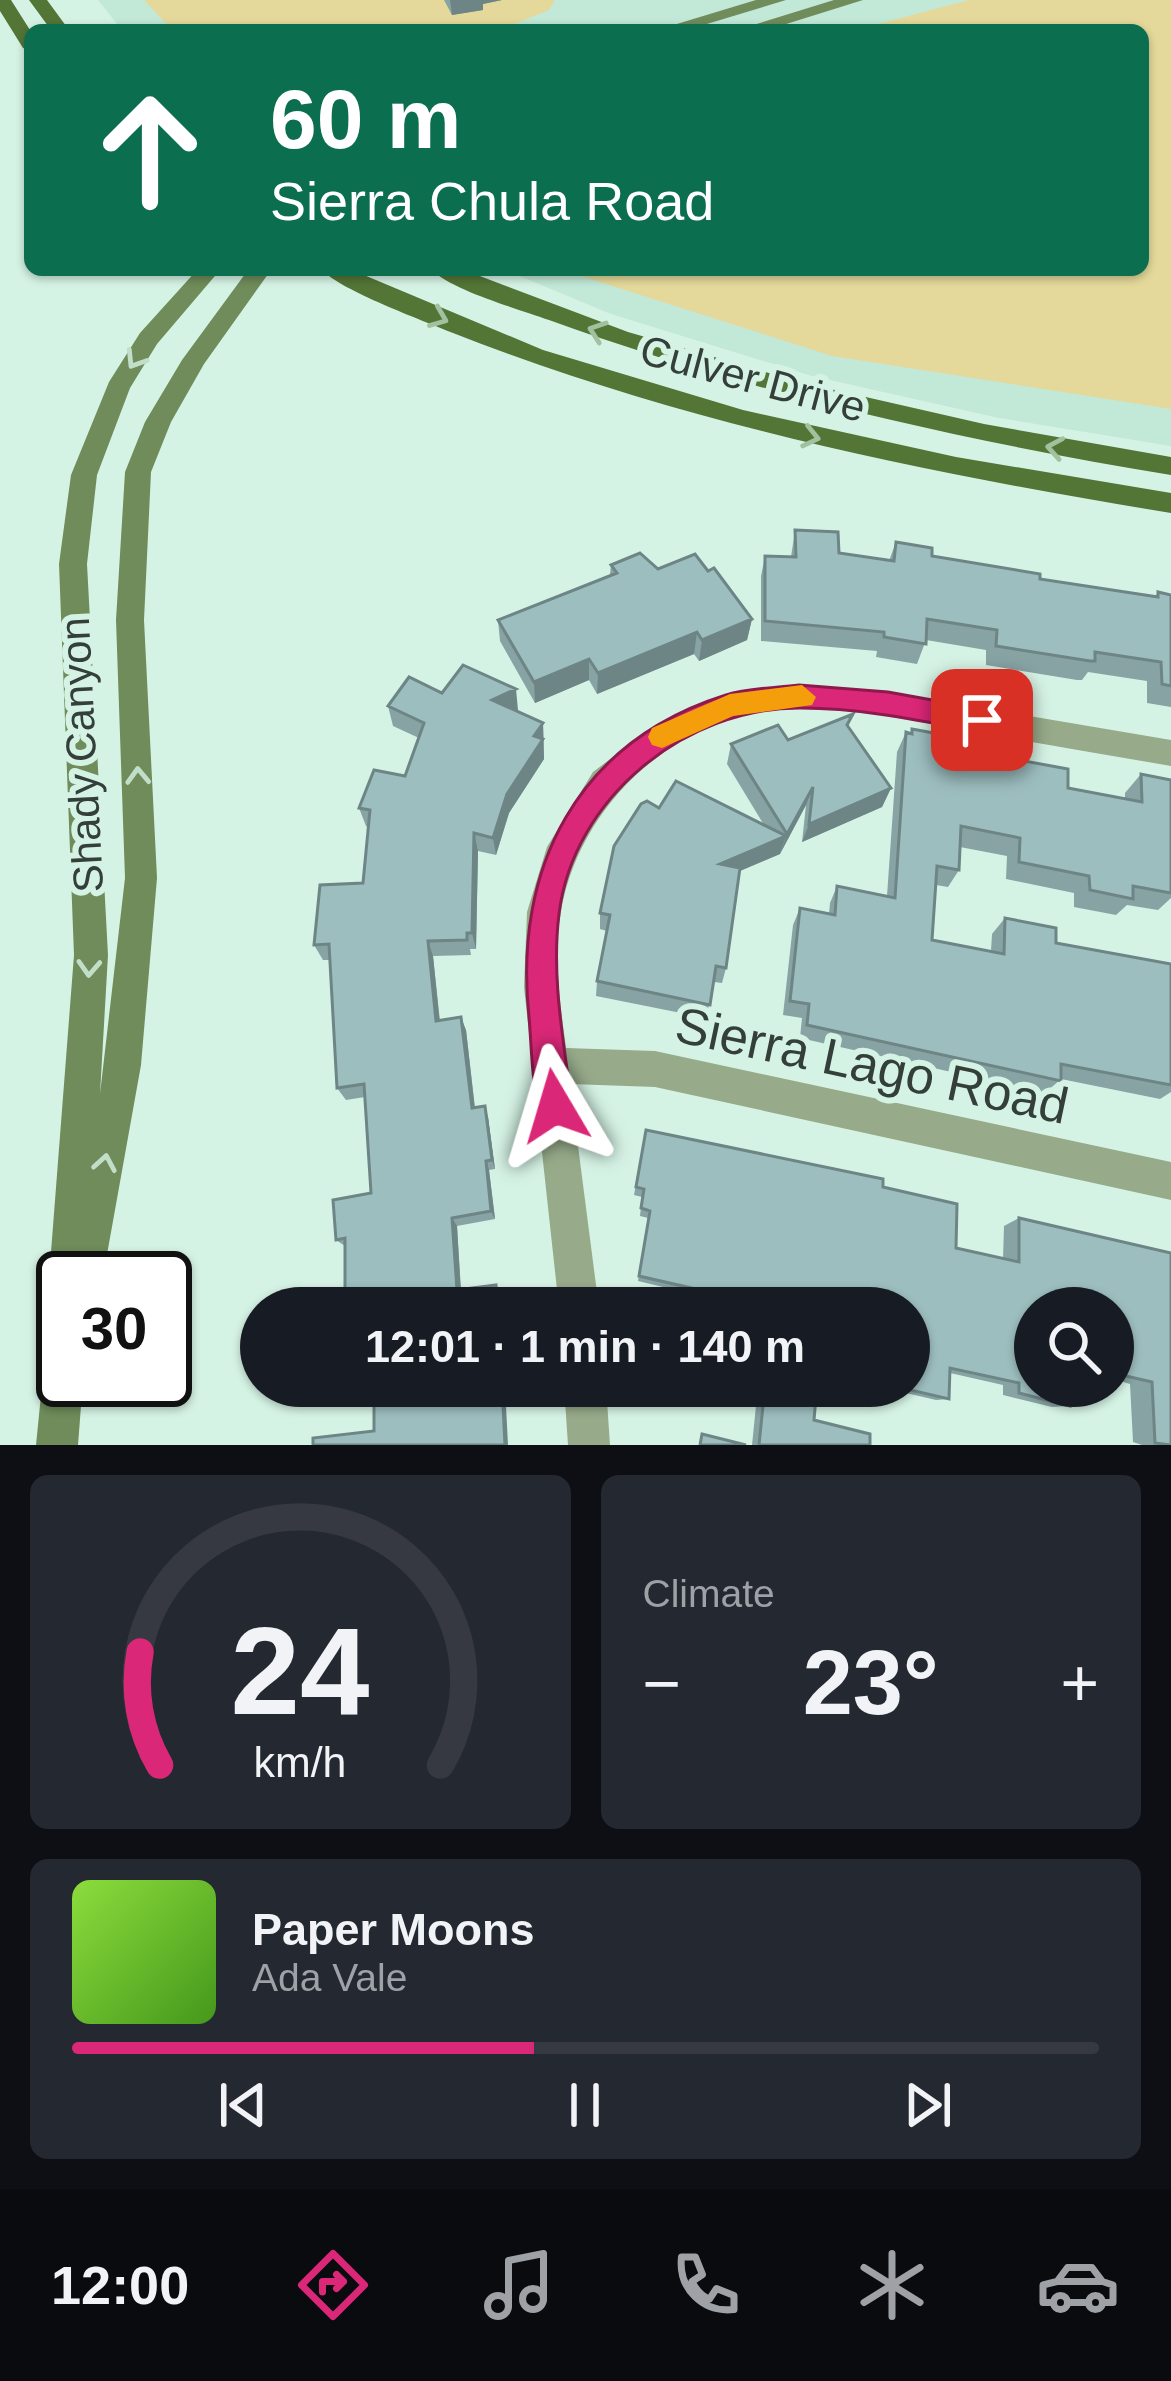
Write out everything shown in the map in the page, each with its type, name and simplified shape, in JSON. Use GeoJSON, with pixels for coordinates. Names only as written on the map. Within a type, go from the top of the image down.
{"type":"FeatureCollection","features":[{"type":"Feature","properties":{"kind":"main road"},"geometry":{"type":"LineString","coordinates":[[2,0],[24,35]]}},
{"type":"Feature","properties":{"kind":"main road"},"geometry":{"type":"LineString","coordinates":[[688,24],[777,0]]}},
{"type":"Feature","properties":{"kind":"main road"},"geometry":{"type":"LineString","coordinates":[[767,24],[849,1]]}},
{"type":"Feature","properties":{"kind":"main road","name":"Shady Canyon"},"geometry":{"type":"LineString","coordinates":[[71,1251],[91,955],[73,564],[84,475],[128,371],[148,339],[204,276]]}},
{"type":"Feature","properties":{"kind":"main road","name":"Shady Canyon"},"geometry":{"type":"LineString","coordinates":[[88,1251],[123,1065],[141,878],[130,620],[138,472],[158,422],[194,360],[256,276]]}},
{"type":"Feature","properties":{"kind":"main road","name":"Culver Drive"},"geometry":{"type":"LineString","coordinates":[[347,276],[493,340],[676,401],[902,457],[1171,503]]}},
{"type":"Feature","properties":{"kind":"main road","name":"Culver Drive"},"geometry":{"type":"LineString","coordinates":[[457,276],[565,320],[767,384],[958,430],[1171,466]]}},
{"type":"Feature","properties":{"kind":"main road"},"geometry":{"type":"LineString","coordinates":[[57,1445],[61,1407]]}},
{"type":"Feature","properties":{"kind":"street"},"geometry":{"type":"LineString","coordinates":[[576,1287],[542,987],[544,912],[563,847],[604,782],[666,734],[709,714],[730,705],[799,696],[888,704],[1171,753]]}},
{"type":"Feature","properties":{"kind":"street","name":"Sierra Lago Road"},"geometry":{"type":"LineString","coordinates":[[550,1065],[655,1069],[1171,1181]]}},
{"type":"Feature","properties":{"kind":"street"},"geometry":{"type":"LineString","coordinates":[[586,1407],[589,1445]]}},
{"type":"Feature","properties":{"kind":"shaded area"},"geometry":{"type":"Polygon","coordinates":[[[98,0],[1171,0],[1171,446],[999,418],[812,376],[611,314],[519,276],[1149,276],[1149,24],[117,24],[98,0]]]}},
{"type":"Feature","properties":{"kind":"shaded area"},"geometry":{"type":"Polygon","coordinates":[[[144,0],[555,0],[549,10],[515,24],[166,24],[144,0]]]}},
{"type":"Feature","properties":{"kind":"shaded area"},"geometry":{"type":"Polygon","coordinates":[[[969,0],[1171,0],[1171,409],[832,356],[581,276],[1149,276],[1149,24],[878,24],[969,0]]]}},
{"type":"Feature","properties":{"kind":"building"},"geometry":{"type":"Polygon","coordinates":[[[795,530],[838,532],[839,553],[894,561],[896,542],[932,548],[932,556],[1040,574],[1040,579],[1171,595],[1171,686],[1162,684],[1161,662],[1095,652],[1095,661],[1090,661],[996,646],[997,630],[927,619],[926,644],[884,637],[884,632],[765,621],[765,556],[796,557],[795,530]]]}},
{"type":"Feature","properties":{"kind":"building"},"geometry":{"type":"Polygon","coordinates":[[[640,553],[658,569],[695,554],[708,571],[714,568],[752,619],[702,640],[697,632],[598,673],[589,659],[534,682],[498,620],[617,573],[611,565],[640,553]]]}},
{"type":"Feature","properties":{"kind":"building"},"geometry":{"type":"Polygon","coordinates":[[[463,665],[516,689],[492,700],[543,723],[534,736],[543,739],[507,794],[493,838],[474,833],[472,933],[467,933],[467,940],[428,941],[436,1021],[461,1017],[472,1108],[485,1106],[492,1160],[486,1161],[491,1211],[452,1218],[457,1287],[345,1287],[345,1238],[336,1240],[333,1200],[371,1193],[364,1084],[337,1088],[329,944],[314,945],[320,885],[363,883],[370,810],[359,808],[374,770],[405,776],[424,723],[388,706],[409,677],[442,693],[463,665]]]}},
{"type":"Feature","properties":{"kind":"building"},"geometry":{"type":"Polygon","coordinates":[[[853,714],[847,725],[891,788],[809,824],[813,787],[787,834],[731,744],[778,725],[788,740],[853,714]]]}},
{"type":"Feature","properties":{"kind":"building"},"geometry":{"type":"Polygon","coordinates":[[[912,729],[993,744],[992,755],[1068,769],[1068,788],[1142,802],[1141,774],[1171,780],[1171,893],[1133,886],[1133,899],[1090,890],[1089,876],[1019,862],[1020,838],[961,826],[959,870],[937,866],[932,940],[1004,954],[1005,918],[1056,928],[1056,943],[1171,964],[1171,1085],[1061,1064],[1061,1081],[807,1025],[809,1004],[790,1001],[800,908],[835,915],[837,886],[895,898],[906,732],[912,734],[912,729]]]}},
{"type":"Feature","properties":{"kind":"building"},"geometry":{"type":"Polygon","coordinates":[[[676,781],[786,836],[720,864],[740,868],[726,968],[716,966],[710,1005],[597,981],[610,915],[600,913],[614,846],[641,804],[647,801],[659,808],[676,781]]]}},
{"type":"Feature","properties":{"kind":"building"},"geometry":{"type":"Polygon","coordinates":[[[646,1130],[883,1179],[883,1187],[957,1204],[956,1248],[1019,1262],[1019,1218],[1171,1253],[1171,1445],[1155,1443],[1152,1382],[1134,1378],[1134,1287],[1014,1287],[1014,1382],[950,1368],[949,1399],[930,1395],[930,1287],[687,1287],[639,1276],[650,1211],[641,1208],[644,1189],[636,1187],[646,1130]]]}},
{"type":"Feature","properties":{"kind":"building"},"geometry":{"type":"Polygon","coordinates":[[[374,1407],[503,1407],[505,1445],[313,1445],[313,1438],[374,1431],[374,1407]]]}},
{"type":"Feature","properties":{"kind":"building"},"geometry":{"type":"Polygon","coordinates":[[[763,1407],[815,1407],[814,1420],[870,1434],[870,1445],[759,1445],[763,1407]]]}},
{"type":"Feature","properties":{"kind":"building"},"geometry":{"type":"Polygon","coordinates":[[[702,1434],[746,1445],[700,1445],[702,1434]]]}},
{"type":"Feature","properties":{"kind":"slow traffic"},"geometry":{"type":"LineString","coordinates":[[662,737],[730,705],[802,697]]}},
{"type":"Feature","properties":{"kind":"route"},"geometry":{"type":"LineString","coordinates":[[555,1106],[542,987],[544,912],[563,847],[604,782],[666,734],[730,705],[799,696],[888,704],[982,720]]}}]}
